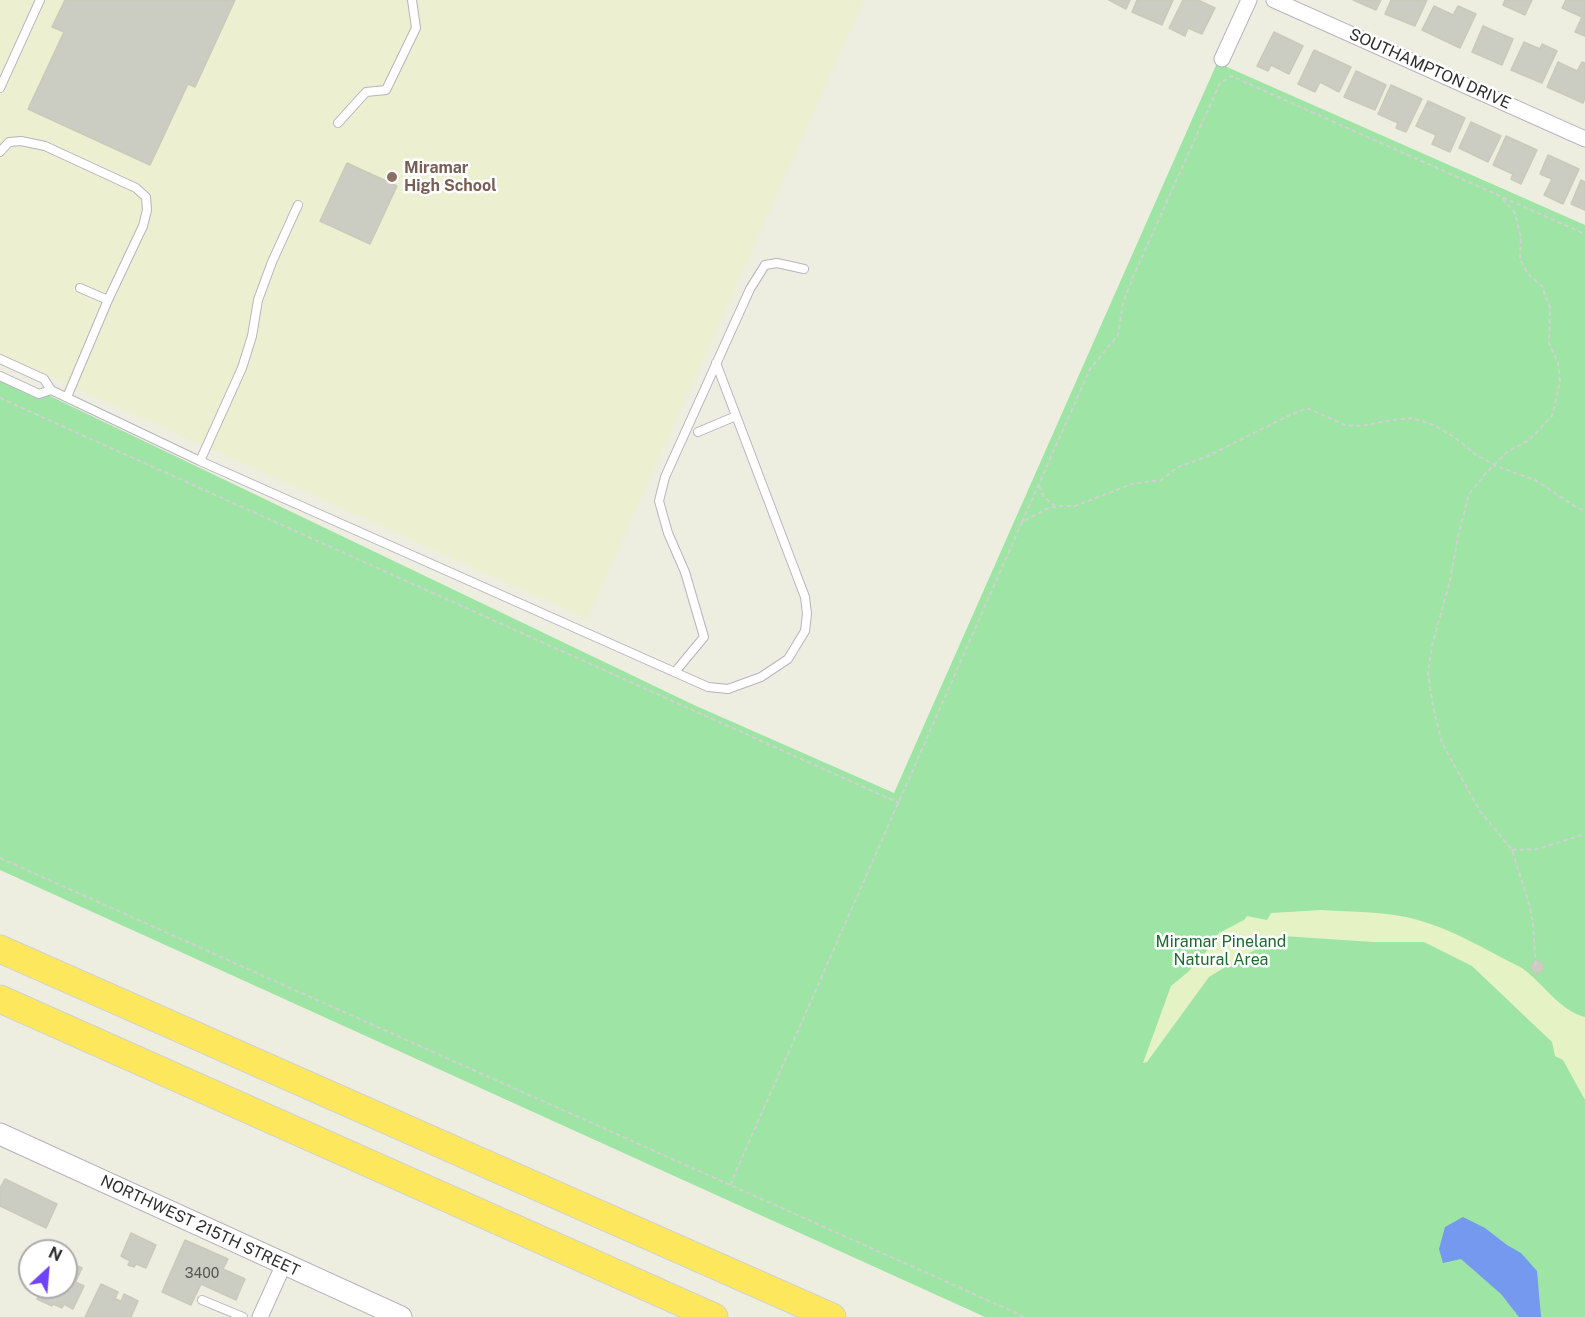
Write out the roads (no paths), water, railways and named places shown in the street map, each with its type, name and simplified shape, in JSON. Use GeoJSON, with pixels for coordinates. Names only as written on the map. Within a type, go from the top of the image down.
{"type":"FeatureCollection","features":[{"type":"Feature","properties":{"kind":"highway"},"geometry":{"type":"LineString","coordinates":[[0,949],[832,1317]]}},
{"type":"Feature","properties":{"kind":"highway"},"geometry":{"type":"LineString","coordinates":[[0,999],[714,1317]]}},
{"type":"Feature","properties":{"kind":"street"},"geometry":{"type":"LineString","coordinates":[[1222,59],[1249,0]]}},
{"type":"Feature","properties":{"kind":"street","name":"SOUTHAMPTON DRIVE"},"geometry":{"type":"LineString","coordinates":[[1274,0],[1585,139]]}},
{"type":"Feature","properties":{"kind":"street","name":"NORTHWEST 215TH STREET"},"geometry":{"type":"LineString","coordinates":[[0,1134],[401,1317]]}},
{"type":"Feature","properties":{"kind":"street"},"geometry":{"type":"LineString","coordinates":[[260,1317],[284,1264]]}},
{"type":"Feature","properties":{"kind":"lane"},"geometry":{"type":"LineString","coordinates":[[0,88],[39,0]]}},
{"type":"Feature","properties":{"kind":"lane"},"geometry":{"type":"LineString","coordinates":[[338,123],[366,92],[386,90],[416,27],[412,0]]}},
{"type":"Feature","properties":{"kind":"lane"},"geometry":{"type":"LineString","coordinates":[[0,152],[9,142],[21,141],[45,146],[136,189],[146,198],[147,210],[143,226],[108,300],[67,397]]}},
{"type":"Feature","properties":{"kind":"lane"},"geometry":{"type":"LineString","coordinates":[[200,461],[242,368],[252,336],[258,300],[272,262],[298,206]]}},
{"type":"Feature","properties":{"kind":"lane"},"geometry":{"type":"LineString","coordinates":[[675,672],[704,637],[685,572],[668,533],[659,501],[665,477],[750,289],[765,266],[777,263],[804,268]]}},
{"type":"Feature","properties":{"kind":"lane"},"geometry":{"type":"LineString","coordinates":[[80,288],[108,300]]}},
{"type":"Feature","properties":{"kind":"lane"},"geometry":{"type":"LineString","coordinates":[[0,359],[44,379],[51,390],[200,461],[708,687],[728,689],[761,677],[788,659],[805,631],[807,614],[805,597],[716,363]]}},
{"type":"Feature","properties":{"kind":"lane"},"geometry":{"type":"LineString","coordinates":[[0,376],[39,394],[51,390]]}},
{"type":"Feature","properties":{"kind":"lane"},"geometry":{"type":"LineString","coordinates":[[698,432],[736,416]]}},
{"type":"Feature","properties":{"kind":"lane"},"geometry":{"type":"LineString","coordinates":[[202,1299],[243,1317]]}},
{"type":"Feature","properties":{"kind":"water"},"geometry":{"type":"Polygon","coordinates":[[[1463,1217],[1485,1228],[1521,1253],[1537,1271],[1541,1317],[1519,1317],[1501,1294],[1461,1259],[1443,1263],[1439,1249],[1445,1227],[1463,1217]]]}},
{"type":"Feature","properties":{"kind":"place","name":"Miramar High School"},"geometry":{"type":"Point","coordinates":[392,177]}},
{"type":"Feature","properties":{"kind":"park label","name":"Miramar Pineland Natural Area"},"geometry":{"type":"Point","coordinates":[1221,951]}}]}
